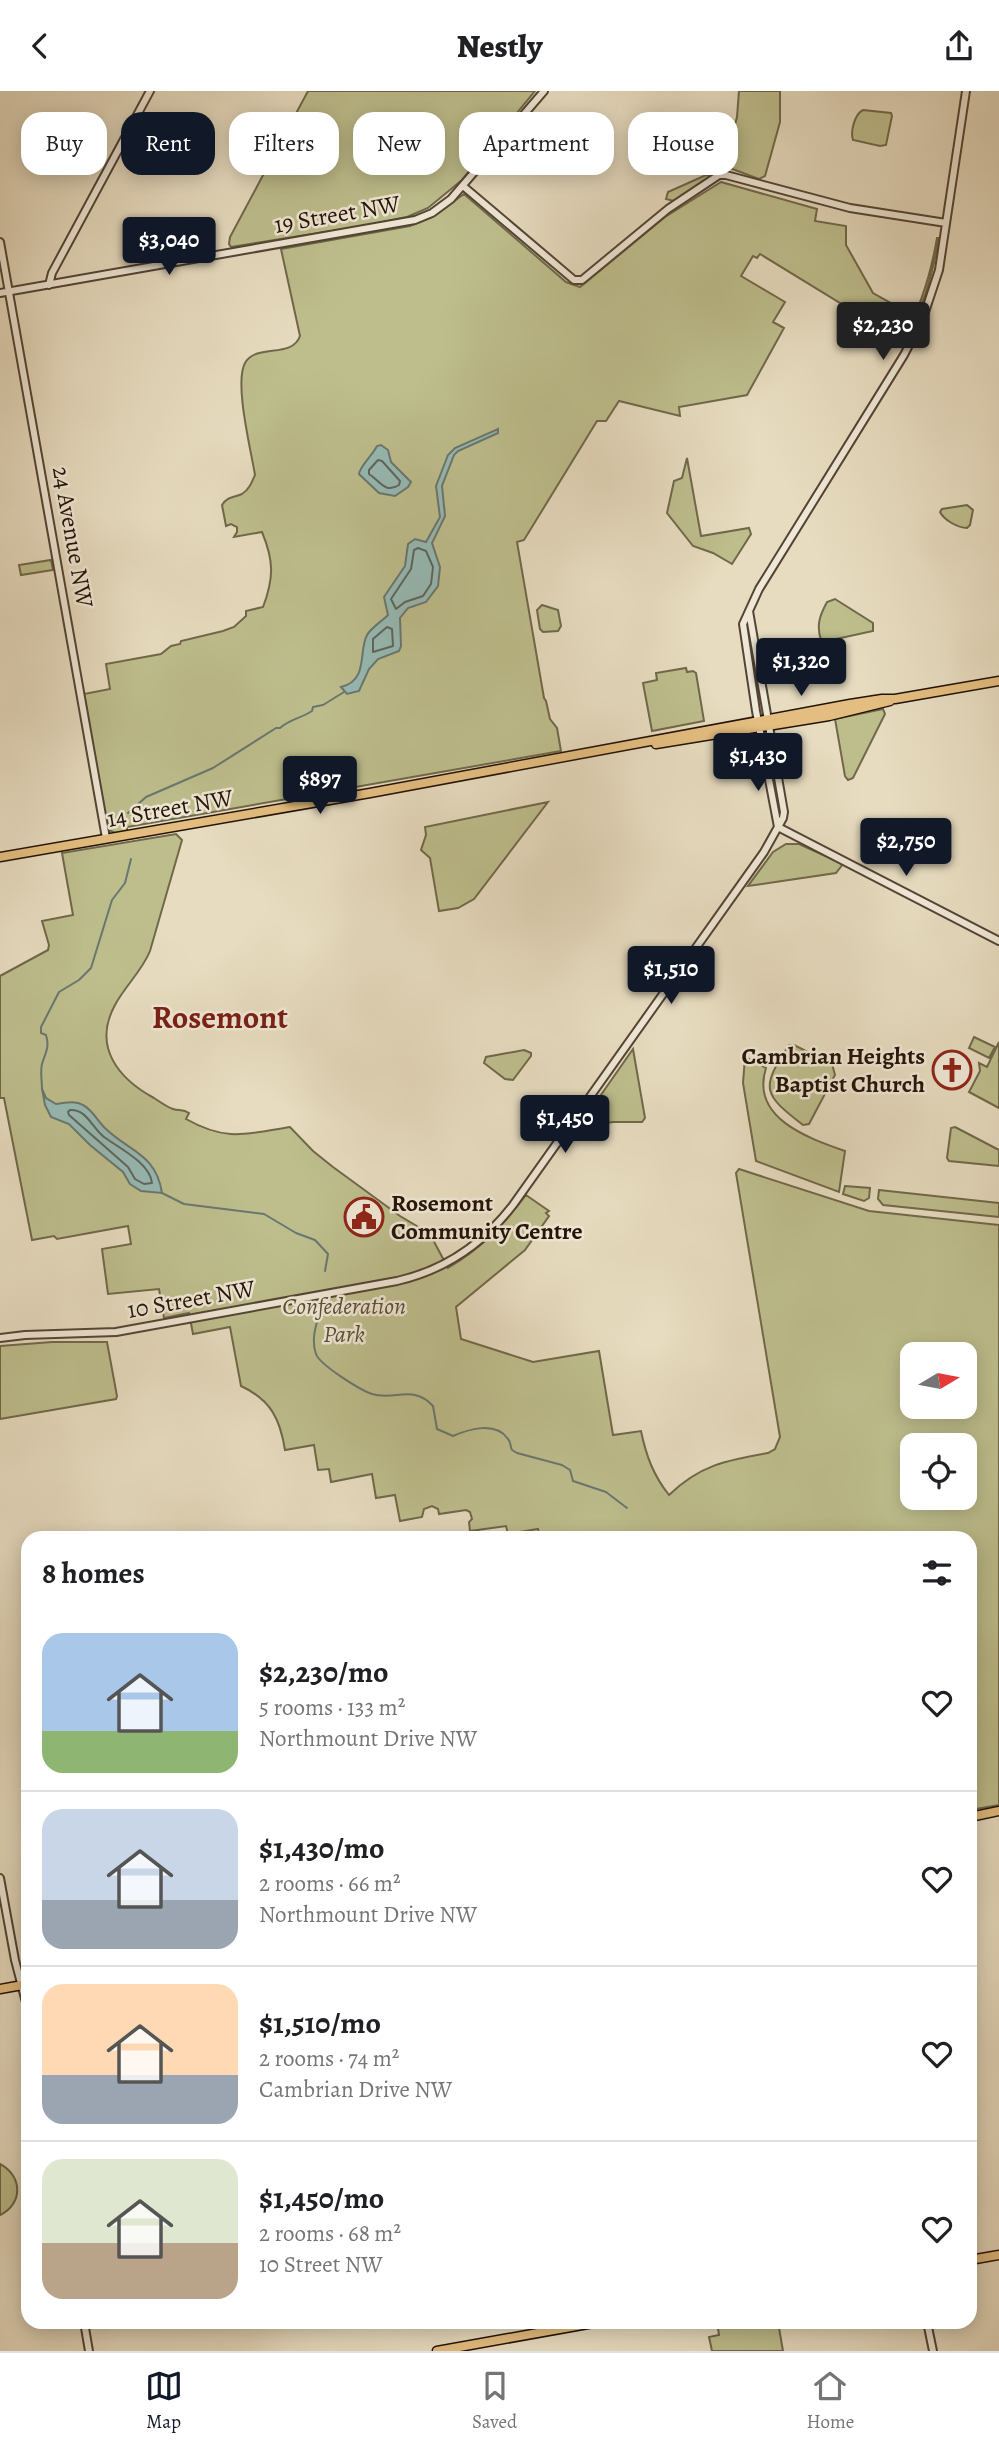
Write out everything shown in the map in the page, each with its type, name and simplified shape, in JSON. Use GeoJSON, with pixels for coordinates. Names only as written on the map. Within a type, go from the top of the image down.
{"type":"FeatureCollection","features":[{"type":"Feature","properties":{"kind":"main road","name":"14 Street NW"},"geometry":{"type":"LineString","coordinates":[[0,857],[635,745],[650,745],[882,705],[895,699],[999,681]]}},
{"type":"Feature","properties":{"kind":"main road"},"geometry":{"type":"LineString","coordinates":[[977,1816],[999,1811]]}},
{"type":"Feature","properties":{"kind":"main road"},"geometry":{"type":"LineString","coordinates":[[0,1989],[21,1986]]}},
{"type":"Feature","properties":{"kind":"main road"},"geometry":{"type":"LineString","coordinates":[[977,2259],[999,2255]]}},
{"type":"Feature","properties":{"kind":"main road"},"geometry":{"type":"LineString","coordinates":[[437,2351],[560,2329]]}},
{"type":"Feature","properties":{"kind":"street"},"geometry":{"type":"LineString","coordinates":[[48,285],[150,91]]}},
{"type":"Feature","properties":{"kind":"street","name":"19 Street NW"},"geometry":{"type":"LineString","coordinates":[[0,293],[407,223],[432,213],[463,186],[544,91]]}},
{"type":"Feature","properties":{"kind":"street"},"geometry":{"type":"LineString","coordinates":[[966,91],[939,270],[930,300],[918,327],[759,589],[743,624],[763,724],[778,827],[999,941]]}},
{"type":"Feature","properties":{"kind":"street"},"geometry":{"type":"LineString","coordinates":[[463,186],[574,280],[582,281],[668,209],[719,176],[726,175],[842,207],[946,223]]}},
{"type":"Feature","properties":{"kind":"street","name":"24 Avenue NW"},"geometry":{"type":"LineString","coordinates":[[0,242],[107,838]]}},
{"type":"Feature","properties":{"kind":"street"},"geometry":{"type":"LineString","coordinates":[[57,268],[60,282]]}},
{"type":"Feature","properties":{"kind":"street","name":"10 Street NW"},"geometry":{"type":"LineString","coordinates":[[0,1338],[116,1332],[397,1281],[437,1268],[468,1251],[502,1219],[764,852],[778,827]]}},
{"type":"Feature","properties":{"kind":"street"},"geometry":{"type":"LineString","coordinates":[[0,1878],[15,1960],[21,1975]]}},
{"type":"Feature","properties":{"kind":"street"},"geometry":{"type":"LineString","coordinates":[[85,2329],[89,2351]]}},
{"type":"Feature","properties":{"kind":"street"},"geometry":{"type":"LineString","coordinates":[[928,2329],[933,2351]]}},
{"type":"Feature","properties":{"kind":"green space"},"geometry":{"type":"Polygon","coordinates":[[[308,91],[535,91],[518,112],[459,112],[459,175],[466,175],[428,208],[407,217],[363,226],[231,247],[230,237],[263,175],[339,175],[339,112],[297,112],[308,91]]]}},
{"type":"Feature","properties":{"kind":"green space"},"geometry":{"type":"Polygon","coordinates":[[[739,91],[780,91],[780,122],[765,176],[759,179],[738,171],[739,91]]]}},
{"type":"Feature","properties":{"kind":"green space"},"geometry":{"type":"Polygon","coordinates":[[[863,110],[891,113],[886,145],[853,140],[854,123],[863,110]]]}},
{"type":"Feature","properties":{"kind":"green space"},"geometry":{"type":"Polygon","coordinates":[[[706,175],[710,176],[674,201],[666,199],[668,192],[706,175]]]}},
{"type":"Feature","properties":{"kind":"green space"},"geometry":{"type":"Polygon","coordinates":[[[721,182],[817,209],[815,221],[846,226],[846,245],[873,293],[914,316],[939,238],[921,306],[903,345],[899,346],[902,341],[760,254],[757,258],[753,256],[741,276],[785,302],[773,322],[784,328],[747,395],[679,407],[680,416],[619,401],[606,421],[597,421],[524,540],[517,542],[544,698],[550,719],[557,728],[561,751],[127,827],[127,831],[115,833],[107,829],[84,694],[110,689],[106,664],[161,654],[181,641],[234,627],[246,616],[246,611],[263,607],[267,597],[271,569],[262,532],[234,537],[237,527],[231,524],[226,526],[222,505],[242,494],[255,475],[242,401],[241,385],[245,363],[257,354],[290,347],[300,336],[281,249],[410,226],[432,217],[464,194],[566,282],[580,287],[665,217],[721,182]]]}},
{"type":"Feature","properties":{"kind":"green space"},"geometry":{"type":"Polygon","coordinates":[[[687,458],[701,536],[749,528],[751,534],[732,564],[693,546],[667,513],[674,481],[682,478],[687,458]]]}},
{"type":"Feature","properties":{"kind":"green space"},"geometry":{"type":"Polygon","coordinates":[[[967,505],[973,510],[967,528],[952,523],[940,512],[942,509],[967,505]]]}},
{"type":"Feature","properties":{"kind":"green space"},"geometry":{"type":"Polygon","coordinates":[[[51,560],[53,570],[21,575],[19,565],[51,560]]]}},
{"type":"Feature","properties":{"kind":"green space"},"geometry":{"type":"Polygon","coordinates":[[[835,599],[873,623],[873,631],[821,640],[821,616],[827,602],[835,599]]]}},
{"type":"Feature","properties":{"kind":"green space"},"geometry":{"type":"Polygon","coordinates":[[[542,605],[558,610],[561,626],[558,631],[543,632],[540,629],[537,610],[542,605]]]}},
{"type":"Feature","properties":{"kind":"green space"},"geometry":{"type":"Polygon","coordinates":[[[686,668],[687,672],[696,673],[704,721],[652,731],[643,683],[657,680],[656,673],[686,668]]]}},
{"type":"Feature","properties":{"kind":"green space"},"geometry":{"type":"Polygon","coordinates":[[[883,709],[885,714],[853,778],[848,780],[845,776],[835,719],[883,709]]]}},
{"type":"Feature","properties":{"kind":"green space"},"geometry":{"type":"Polygon","coordinates":[[[548,802],[474,899],[458,908],[439,911],[430,858],[421,850],[426,835],[425,827],[548,802]]]}},
{"type":"Feature","properties":{"kind":"green space","name":"Confederation Park"},"geometry":{"type":"Polygon","coordinates":[[[176,834],[182,840],[150,951],[119,998],[109,1020],[106,1035],[108,1048],[120,1071],[141,1090],[171,1108],[189,1113],[186,1119],[213,1131],[237,1134],[290,1127],[333,1167],[400,1216],[430,1234],[448,1268],[491,1236],[526,1195],[549,1211],[546,1213],[549,1216],[525,1250],[456,1307],[461,1339],[533,1362],[599,1351],[613,1435],[641,1431],[651,1465],[669,1495],[703,1470],[740,1458],[768,1453],[775,1449],[780,1437],[736,1173],[739,1169],[869,1211],[999,1225],[999,1805],[977,1809],[977,1531],[507,1531],[506,1526],[470,1531],[470,1512],[466,1510],[439,1514],[438,1509],[432,1506],[424,1509],[422,1517],[400,1521],[395,1495],[376,1498],[372,1474],[331,1482],[329,1469],[318,1470],[314,1445],[285,1450],[277,1420],[267,1404],[241,1386],[230,1327],[193,1334],[189,1313],[164,1318],[159,1289],[108,1294],[102,1249],[131,1244],[128,1226],[57,1239],[54,1236],[32,1240],[4,1098],[0,1098],[0,976],[48,950],[42,921],[73,915],[62,853],[176,834]]]}},
{"type":"Feature","properties":{"kind":"green space"},"geometry":{"type":"Polygon","coordinates":[[[786,844],[799,844],[843,864],[836,873],[748,886],[773,852],[786,844]]]}},
{"type":"Feature","properties":{"kind":"green space"},"geometry":{"type":"Polygon","coordinates":[[[974,1037],[995,1047],[989,1058],[969,1048],[974,1037]]]}},
{"type":"Feature","properties":{"kind":"green space"},"geometry":{"type":"Polygon","coordinates":[[[999,1042],[999,1108],[969,1092],[980,1071],[979,1063],[987,1067],[999,1042]]]}},
{"type":"Feature","properties":{"kind":"green space"},"geometry":{"type":"Polygon","coordinates":[[[789,1045],[832,1064],[835,1075],[809,1124],[803,1125],[780,1106],[770,1090],[773,1072],[789,1045]]]}},
{"type":"Feature","properties":{"kind":"green space"},"geometry":{"type":"Polygon","coordinates":[[[633,1049],[645,1118],[642,1122],[613,1122],[582,1127],[580,1125],[633,1049]]]}},
{"type":"Feature","properties":{"kind":"green space"},"geometry":{"type":"Polygon","coordinates":[[[524,1050],[531,1053],[531,1056],[513,1080],[505,1079],[484,1063],[486,1057],[524,1050]]]}},
{"type":"Feature","properties":{"kind":"green space"},"geometry":{"type":"Polygon","coordinates":[[[745,1057],[766,1068],[763,1085],[766,1100],[774,1113],[800,1132],[845,1151],[839,1192],[756,1161],[743,1083],[745,1057]]]}},
{"type":"Feature","properties":{"kind":"green space"},"geometry":{"type":"Polygon","coordinates":[[[955,1127],[999,1150],[999,1166],[949,1161],[947,1158],[951,1128],[955,1127]]]}},
{"type":"Feature","properties":{"kind":"green space"},"geometry":{"type":"Polygon","coordinates":[[[845,1186],[870,1188],[869,1198],[864,1201],[843,1194],[845,1186]]]}},
{"type":"Feature","properties":{"kind":"green space"},"geometry":{"type":"Polygon","coordinates":[[[879,1190],[999,1203],[999,1217],[883,1205],[878,1199],[879,1190]]]}},
{"type":"Feature","properties":{"kind":"green space"},"geometry":{"type":"Polygon","coordinates":[[[107,1342],[116,1399],[0,1419],[0,1346],[107,1342]]]}},
{"type":"Feature","properties":{"kind":"green space"},"geometry":{"type":"Polygon","coordinates":[[[0,2164],[13,2175],[17,2190],[13,2204],[0,2215],[0,2164]]]}},
{"type":"Feature","properties":{"kind":"green space"},"geometry":{"type":"Polygon","coordinates":[[[718,2329],[779,2329],[783,2351],[712,2351],[709,2337],[719,2335],[718,2329]]]}},
{"type":"Feature","properties":{"kind":"water"},"geometry":{"type":"Polygon","coordinates":[[[498,429],[498,433],[454,455],[442,486],[445,516],[432,543],[440,567],[438,586],[426,602],[408,608],[400,618],[399,651],[378,659],[369,669],[359,691],[347,694],[341,687],[356,678],[359,672],[367,635],[388,615],[384,597],[405,566],[408,544],[415,539],[426,542],[440,517],[436,486],[448,455],[455,448],[498,429]]]}},
{"type":"Feature","properties":{"kind":"water"},"geometry":{"type":"Polygon","coordinates":[[[381,445],[388,450],[391,462],[411,482],[395,496],[379,493],[359,474],[377,446],[381,445]]]}},
{"type":"Feature","properties":{"kind":"water"},"geometry":{"type":"Polygon","coordinates":[[[42,1089],[46,1098],[56,1104],[77,1103],[90,1110],[106,1129],[148,1162],[159,1180],[162,1193],[141,1191],[130,1184],[123,1172],[69,1124],[51,1117],[42,1089]]]}},
{"type":"Feature","properties":{"kind":"waterway"},"geometry":{"type":"LineString","coordinates":[[128,813],[146,797],[213,768],[276,728],[344,692]]}},
{"type":"Feature","properties":{"kind":"waterway"},"geometry":{"type":"LineString","coordinates":[[42,1089],[41,1067],[47,1043],[46,1035],[41,1033],[41,1027],[59,992],[79,980],[91,968],[112,900],[125,883],[131,859]]}},
{"type":"Feature","properties":{"kind":"waterway"},"geometry":{"type":"LineString","coordinates":[[162,1193],[184,1204],[264,1214],[296,1233],[315,1240],[328,1254],[325,1271]]}},
{"type":"Feature","properties":{"kind":"waterway"},"geometry":{"type":"LineString","coordinates":[[317,1322],[314,1338],[316,1354],[332,1370],[350,1382],[380,1396],[411,1394],[426,1399],[433,1406],[437,1429],[453,1436],[474,1429],[497,1430],[510,1441],[512,1450],[562,1465],[570,1470],[573,1481],[606,1492],[627,1508]]}},
{"type":"Feature","properties":{"kind":"place","name":"Cambrian Heights Baptist Church"},"geometry":{"type":"Point","coordinates":[952,1070]}},
{"type":"Feature","properties":{"kind":"place","name":"Rosemont Community Centre"},"geometry":{"type":"Point","coordinates":[364,1217]}},
{"type":"Feature","properties":{"kind":"district","name":"Rosemont"},"geometry":{"type":"Point","coordinates":[220,1017]}}]}
